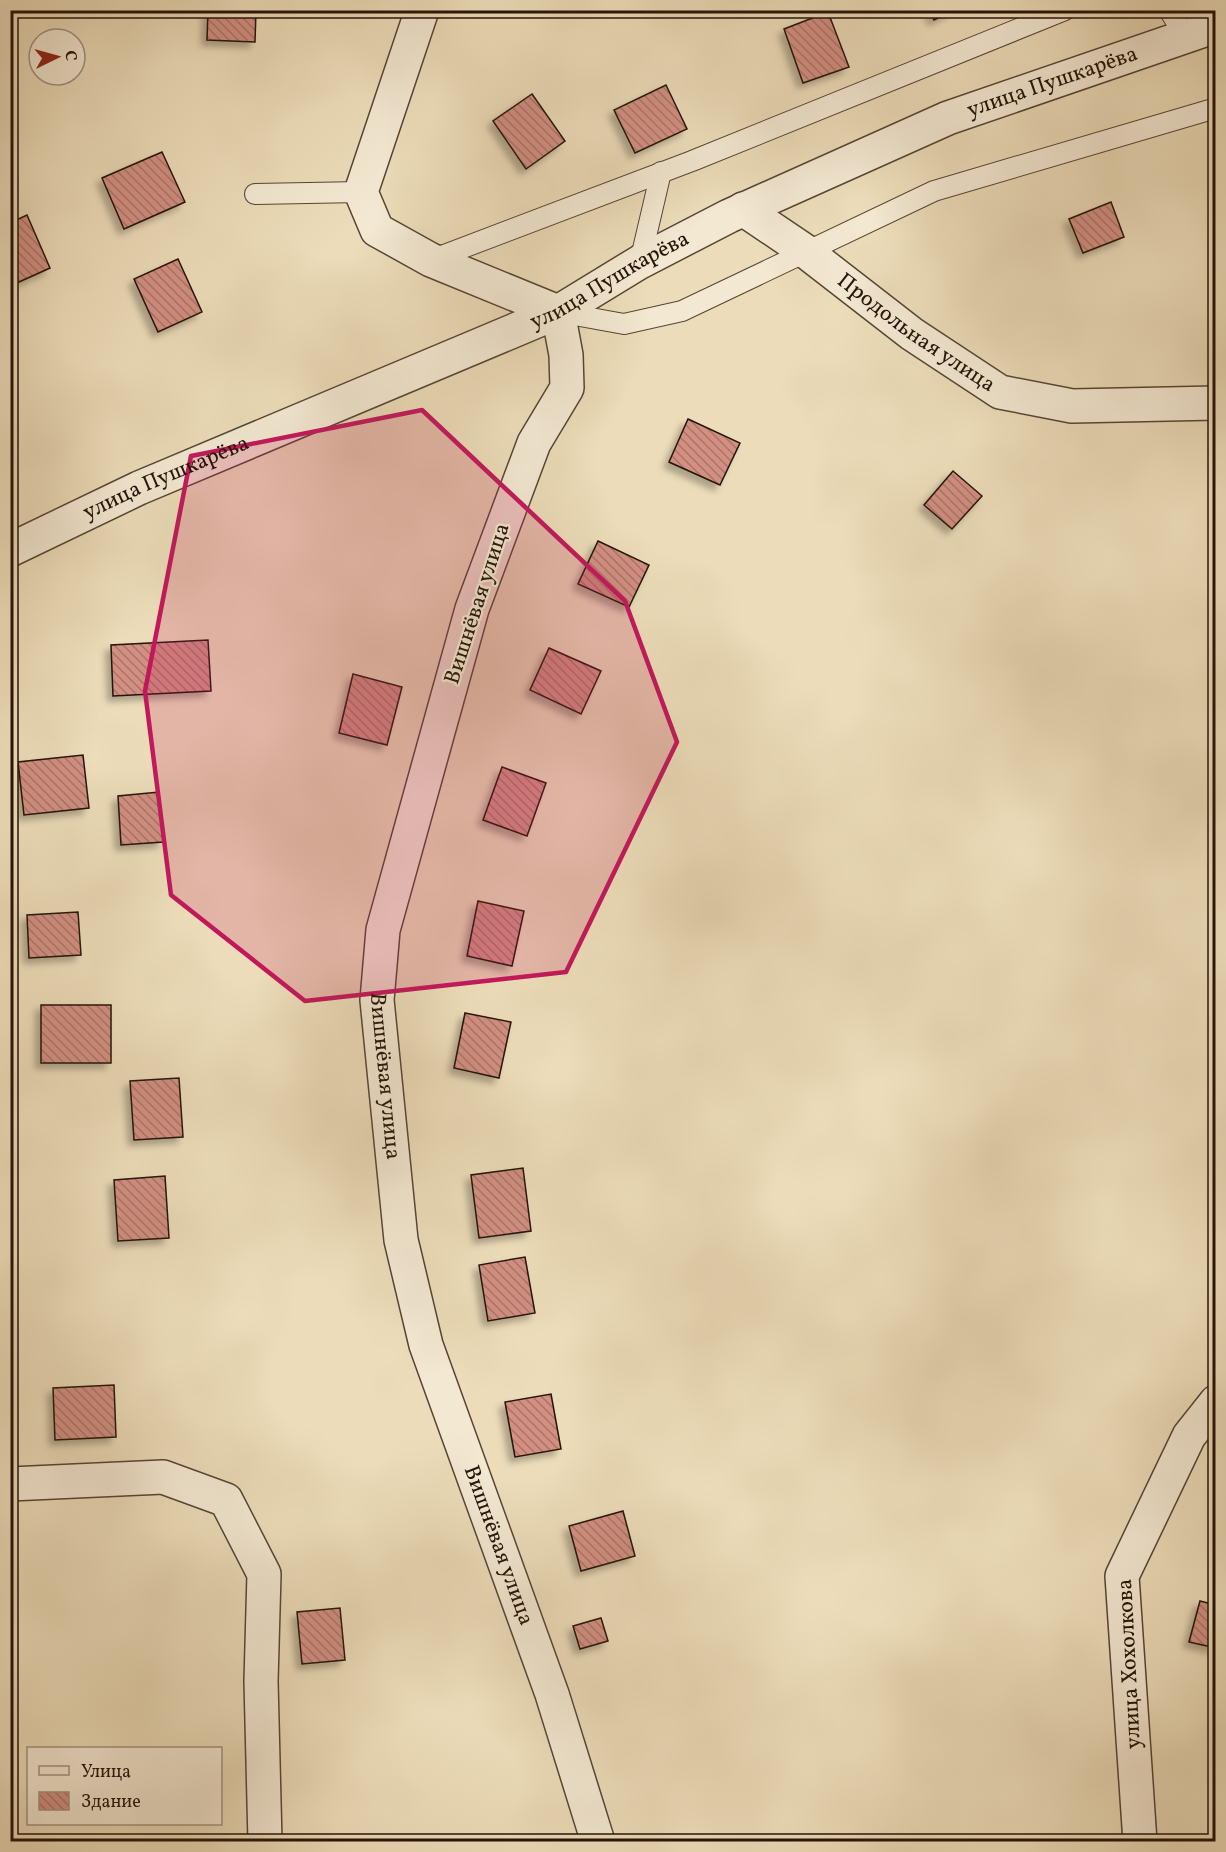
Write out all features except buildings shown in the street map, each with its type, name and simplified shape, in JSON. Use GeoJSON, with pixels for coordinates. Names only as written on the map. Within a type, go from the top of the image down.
{"type":"FeatureCollection","features":[{"type":"Feature","properties":{"kind":"street"},"geometry":{"type":"LineString","coordinates":[[422,10],[361,192],[377,230],[431,260],[558,312]]}},
{"type":"Feature","properties":{"kind":"street","name":"улица Пушкарёва"},"geometry":{"type":"LineString","coordinates":[[10,550],[139,488],[558,312],[640,262],[743,209],[948,118],[1177,23],[1215,26]]}},
{"type":"Feature","properties":{"kind":"street","name":"Продольная улица"},"geometry":{"type":"LineString","coordinates":[[743,209],[805,251],[912,334],[1000,392],[1072,406],[1215,403]]}},
{"type":"Feature","properties":{"kind":"street","name":"Вишнёвая улица"},"geometry":{"type":"LineString","coordinates":[[558,312],[566,355],[567,388],[534,443],[472,609],[384,930],[377,999],[401,1240],[426,1345],[552,1694],[598,1842]]}},
{"type":"Feature","properties":{"kind":"street","name":"улица Хохолкова"},"geometry":{"type":"LineString","coordinates":[[1140,1842],[1122,1575],[1189,1436],[1215,1402]]}},
{"type":"Feature","properties":{"kind":"street"},"geometry":{"type":"LineString","coordinates":[[10,1484],[163,1477],[226,1500],[264,1574],[261,1681],[265,1842]]}},
{"type":"Feature","properties":{"kind":"lane"},"geometry":{"type":"LineString","coordinates":[[431,260],[662,172],[1065,10]]}},
{"type":"Feature","properties":{"kind":"lane"},"geometry":{"type":"LineString","coordinates":[[558,312],[624,324],[682,311],[934,191],[1215,108]]}},
{"type":"Feature","properties":{"kind":"lane"},"geometry":{"type":"LineString","coordinates":[[640,262],[662,172]]}},
{"type":"Feature","properties":{"kind":"lane"},"geometry":{"type":"LineString","coordinates":[[255,194],[361,192]]}},
{"type":"Feature","properties":{"kind":"highlighted area"},"geometry":{"type":"Polygon","coordinates":[[[422,410],[625,601],[677,742],[566,972],[305,1001],[171,895],[145,691],[191,456],[422,410]]]}}]}
